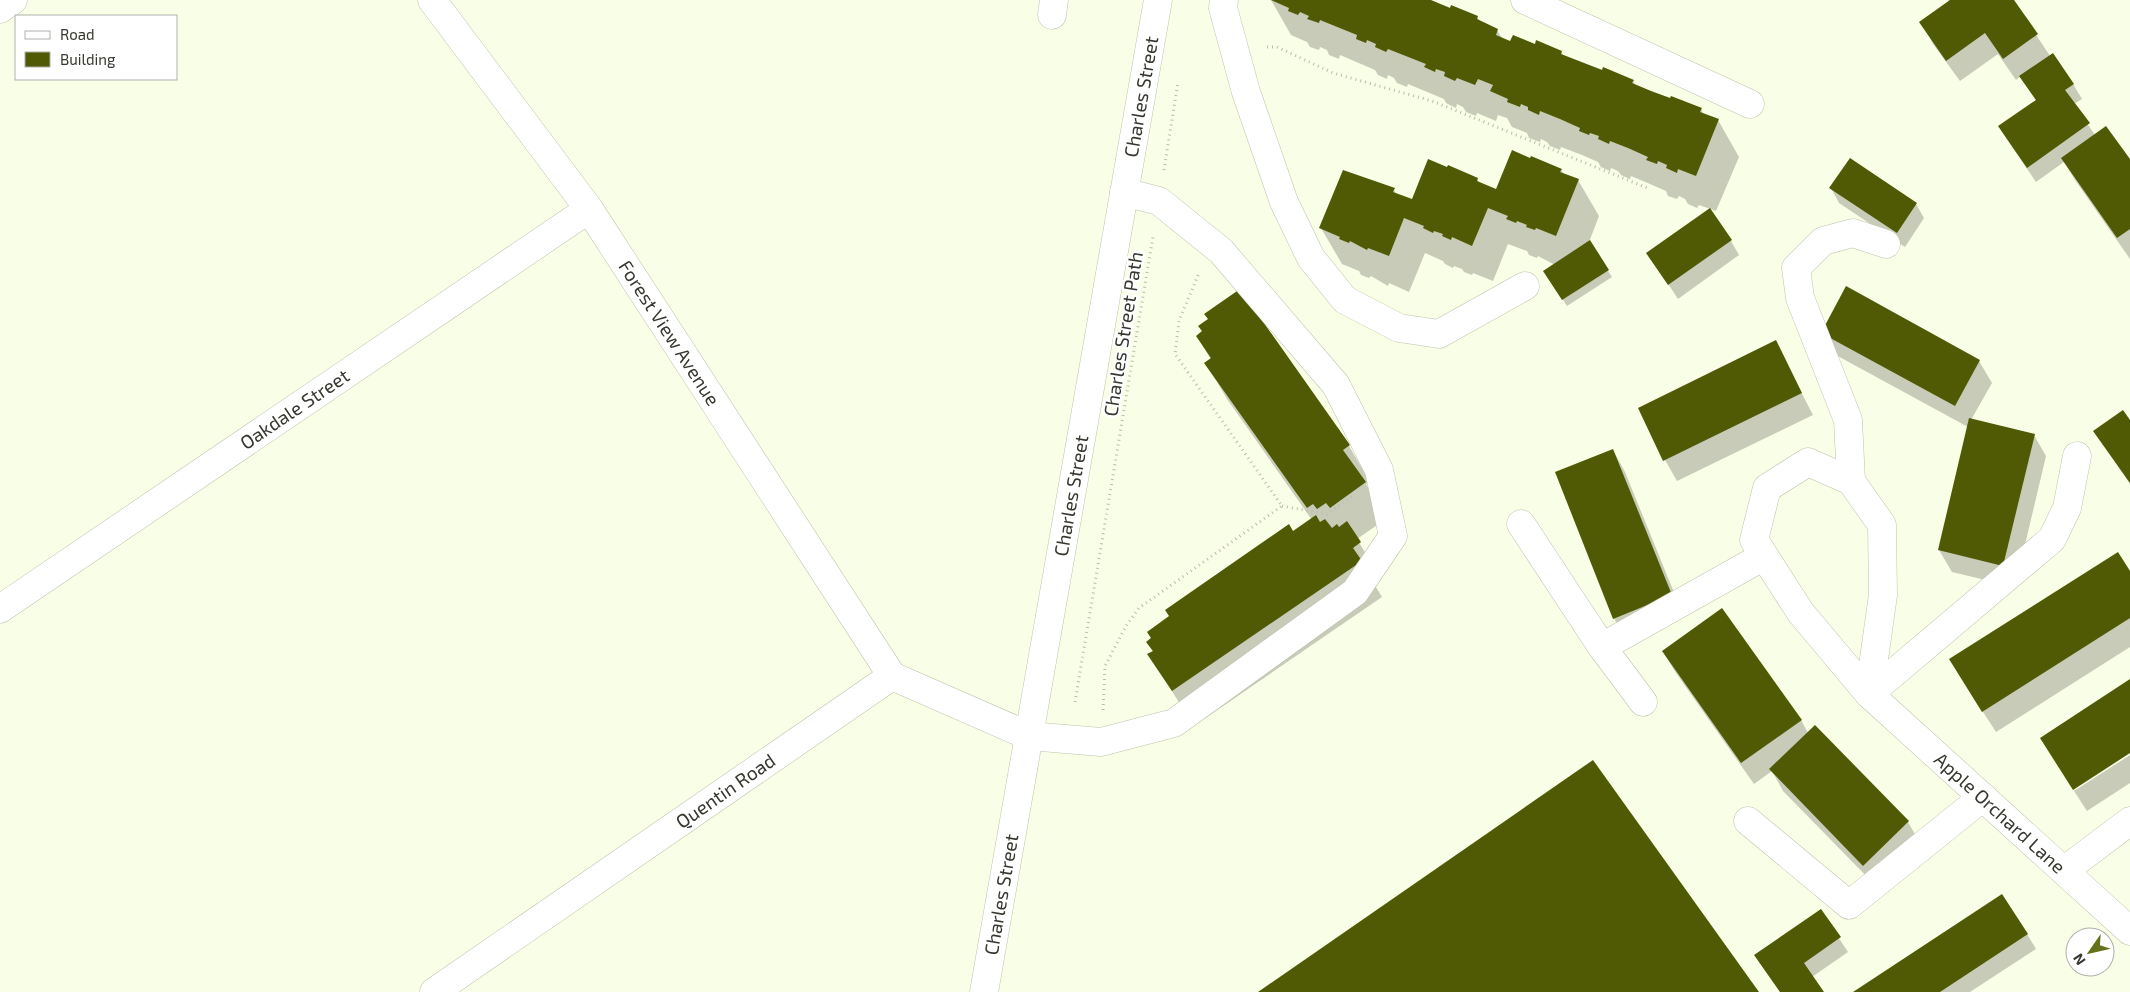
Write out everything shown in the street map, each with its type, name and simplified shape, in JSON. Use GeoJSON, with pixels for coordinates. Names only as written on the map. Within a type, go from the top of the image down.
{"type":"FeatureCollection","features":[{"type":"Feature","properties":{"kind":"street"},"geometry":{"type":"LineString","coordinates":[[0,9],[13,0]]}},
{"type":"Feature","properties":{"kind":"street","name":"Forest View Avenue"},"geometry":{"type":"LineString","coordinates":[[432,0],[589,209],[892,676]]}},
{"type":"Feature","properties":{"kind":"street","name":"Charles Street"},"geometry":{"type":"LineString","coordinates":[[984,992],[1158,0]]}},
{"type":"Feature","properties":{"kind":"street"},"geometry":{"type":"LineString","coordinates":[[1224,0],[1224,8],[1246,92],[1284,202],[1311,258],[1345,300],[1398,328],[1439,334],[1525,286]]}},
{"type":"Feature","properties":{"kind":"street"},"geometry":{"type":"LineString","coordinates":[[1525,0],[1750,104]]}},
{"type":"Feature","properties":{"kind":"street"},"geometry":{"type":"LineString","coordinates":[[892,676],[1029,736],[1101,742],[1174,723],[1355,592],[1393,536],[1380,477],[1336,385],[1221,251],[1159,201],[1124,192]]}},
{"type":"Feature","properties":{"kind":"street","name":"Oakdale Street"},"geometry":{"type":"LineString","coordinates":[[0,609],[589,209]]}},
{"type":"Feature","properties":{"kind":"street"},"geometry":{"type":"LineString","coordinates":[[1869,694],[1883,595],[1882,525],[1851,481],[1848,420],[1800,298],[1796,268],[1823,241],[1853,233],[1886,244]]}},
{"type":"Feature","properties":{"kind":"street"},"geometry":{"type":"LineString","coordinates":[[1869,694],[2052,538],[2067,508],[2077,456]]}},
{"type":"Feature","properties":{"kind":"street","name":"Apple Orchard Lane"},"geometry":{"type":"LineString","coordinates":[[1851,481],[1808,462],[1767,488],[1754,540],[1801,613],[1869,694],[2130,931]]}},
{"type":"Feature","properties":{"kind":"street"},"geometry":{"type":"LineString","coordinates":[[1521,524],[1602,647],[1643,702]]}},
{"type":"Feature","properties":{"kind":"street"},"geometry":{"type":"LineString","coordinates":[[1602,647],[1764,556]]}},
{"type":"Feature","properties":{"kind":"street","name":"Quentin Road"},"geometry":{"type":"LineString","coordinates":[[434,992],[892,676]]}},
{"type":"Feature","properties":{"kind":"street"},"geometry":{"type":"LineString","coordinates":[[1748,821],[1849,905],[1983,797]]}},
{"type":"Feature","properties":{"kind":"street"},"geometry":{"type":"LineString","coordinates":[[2065,870],[2130,820]]}},
{"type":"Feature","properties":{"kind":"path"},"geometry":{"type":"LineString","coordinates":[[1234,49],[1277,47],[1333,73],[1432,101],[1650,189]]}},
{"type":"Feature","properties":{"kind":"path","name":"Charles Street Path"},"geometry":{"type":"LineString","coordinates":[[1075,702],[1179,77]]}},
{"type":"Feature","properties":{"kind":"path"},"geometry":{"type":"LineString","coordinates":[[1211,243],[1180,320],[1175,354],[1282,506],[1327,514],[1380,477]]}},
{"type":"Feature","properties":{"kind":"path"},"geometry":{"type":"LineString","coordinates":[[1101,742],[1105,666],[1126,626],[1139,608],[1282,506]]}},
{"type":"Feature","properties":{"kind":"building"},"geometry":{"type":"Polygon","coordinates":[[[1271,0],[1431,0],[1450,8],[1451,5],[1478,16],[1477,19],[1498,29],[1496,35],[1510,41],[1513,35],[1535,44],[1536,40],[1562,51],[1561,54],[1602,70],[1603,67],[1634,80],[1632,83],[1651,91],[1670,98],[1671,96],[1702,108],[1700,112],[1719,119],[1696,176],[1678,169],[1677,173],[1666,168],[1667,165],[1658,161],[1657,164],[1646,160],[1648,157],[1610,141],[1609,144],[1598,139],[1599,136],[1579,131],[1580,128],[1560,119],[1540,111],[1539,115],[1521,104],[1520,107],[1507,102],[1508,99],[1490,91],[1493,85],[1478,79],[1475,85],[1457,78],[1455,81],[1444,76],[1445,72],[1436,69],[1435,72],[1424,67],[1426,64],[1388,49],[1386,52],[1375,47],[1376,44],[1367,40],[1366,43],[1356,39],[1357,35],[1320,20],[1319,23],[1307,19],[1309,16],[1300,12],[1298,15],[1288,11],[1289,8],[1271,0]]]}},
{"type":"Feature","properties":{"kind":"building"},"geometry":{"type":"Polygon","coordinates":[[[1950,0],[2014,0],[2038,34],[2003,59],[1985,33],[1946,61],[1919,22],[1950,0]]]}},
{"type":"Feature","properties":{"kind":"building"},"geometry":{"type":"Polygon","coordinates":[[[2053,53],[2074,84],[2065,90],[2090,123],[2027,168],[1998,126],[2036,100],[2019,76],[2053,53]]]}},
{"type":"Feature","properties":{"kind":"building"},"geometry":{"type":"Polygon","coordinates":[[[2106,126],[2130,159],[2130,229],[2117,238],[2061,158],[2106,126]]]}},
{"type":"Feature","properties":{"kind":"building"},"geometry":{"type":"Polygon","coordinates":[[[1512,150],[1562,169],[1560,172],[1579,179],[1556,236],[1536,228],[1535,230],[1526,227],[1527,225],[1517,221],[1516,223],[1506,219],[1508,216],[1488,208],[1472,246],[1452,237],[1451,240],[1442,236],[1443,234],[1434,231],[1433,233],[1423,228],[1424,226],[1404,218],[1389,256],[1368,248],[1367,250],[1350,241],[1349,243],[1339,239],[1340,237],[1319,228],[1343,170],[1395,188],[1393,192],[1412,199],[1428,159],[1478,178],[1477,181],[1496,189],[1512,150]]]}},
{"type":"Feature","properties":{"kind":"building"},"geometry":{"type":"Polygon","coordinates":[[[1850,158],[1917,203],[1897,233],[1829,188],[1850,158]]]}},
{"type":"Feature","properties":{"kind":"building"},"geometry":{"type":"Polygon","coordinates":[[[1710,208],[1732,240],[1668,285],[1646,253],[1710,208]]]}},
{"type":"Feature","properties":{"kind":"building"},"geometry":{"type":"Polygon","coordinates":[[[1590,240],[1609,270],[1562,300],[1543,271],[1590,240]]]}},
{"type":"Feature","properties":{"kind":"building"},"geometry":{"type":"Polygon","coordinates":[[[1846,286],[1980,360],[1955,406],[1821,333],[1846,286]]]}},
{"type":"Feature","properties":{"kind":"building"},"geometry":{"type":"Polygon","coordinates":[[[1240,289],[1350,445],[1343,450],[1366,482],[1330,508],[1326,503],[1317,509],[1313,504],[1307,508],[1204,363],[1211,358],[1196,336],[1202,331],[1198,326],[1208,319],[1204,314],[1240,289]]]}},
{"type":"Feature","properties":{"kind":"building"},"geometry":{"type":"Polygon","coordinates":[[[1776,340],[1802,393],[1663,461],[1638,408],[1776,340]]]}},
{"type":"Feature","properties":{"kind":"building"},"geometry":{"type":"Polygon","coordinates":[[[2123,410],[2130,420],[2130,483],[2093,431],[2123,410]]]}},
{"type":"Feature","properties":{"kind":"building"},"geometry":{"type":"Polygon","coordinates":[[[1969,418],[2035,434],[2003,566],[1938,550],[1969,418]]]}},
{"type":"Feature","properties":{"kind":"building"},"geometry":{"type":"Polygon","coordinates":[[[1613,449],[1672,595],[1613,619],[1555,472],[1613,449]]]}},
{"type":"Feature","properties":{"kind":"building"},"geometry":{"type":"Polygon","coordinates":[[[1316,515],[1320,522],[1325,519],[1332,528],[1337,524],[1339,527],[1347,521],[1361,542],[1353,548],[1362,561],[1172,691],[1147,654],[1153,651],[1146,642],[1151,638],[1147,632],[1169,616],[1165,610],[1289,524],[1293,531],[1316,515]]]}},
{"type":"Feature","properties":{"kind":"building"},"geometry":{"type":"Polygon","coordinates":[[[2118,552],[2130,571],[2130,618],[1982,712],[1949,659],[2118,552]]]}},
{"type":"Feature","properties":{"kind":"building"},"geometry":{"type":"Polygon","coordinates":[[[1722,608],[1802,720],[1741,763],[1662,651],[1722,608]]]}},
{"type":"Feature","properties":{"kind":"building"},"geometry":{"type":"Polygon","coordinates":[[[2130,679],[2130,753],[2073,790],[2040,738],[2130,679]]]}},
{"type":"Feature","properties":{"kind":"building"},"geometry":{"type":"Polygon","coordinates":[[[1815,725],[1909,821],[1863,866],[1769,769],[1815,725]]]}},
{"type":"Feature","properties":{"kind":"building"},"geometry":{"type":"Polygon","coordinates":[[[1593,760],[1759,992],[1258,992],[1593,760]]]}},
{"type":"Feature","properties":{"kind":"building"},"geometry":{"type":"Polygon","coordinates":[[[2002,894],[2028,934],[1940,992],[1853,992],[2002,894]]]}},
{"type":"Feature","properties":{"kind":"building"},"geometry":{"type":"Polygon","coordinates":[[[1821,909],[1841,937],[1804,963],[1824,992],[1780,992],[1754,955],[1821,909]]]}}]}
